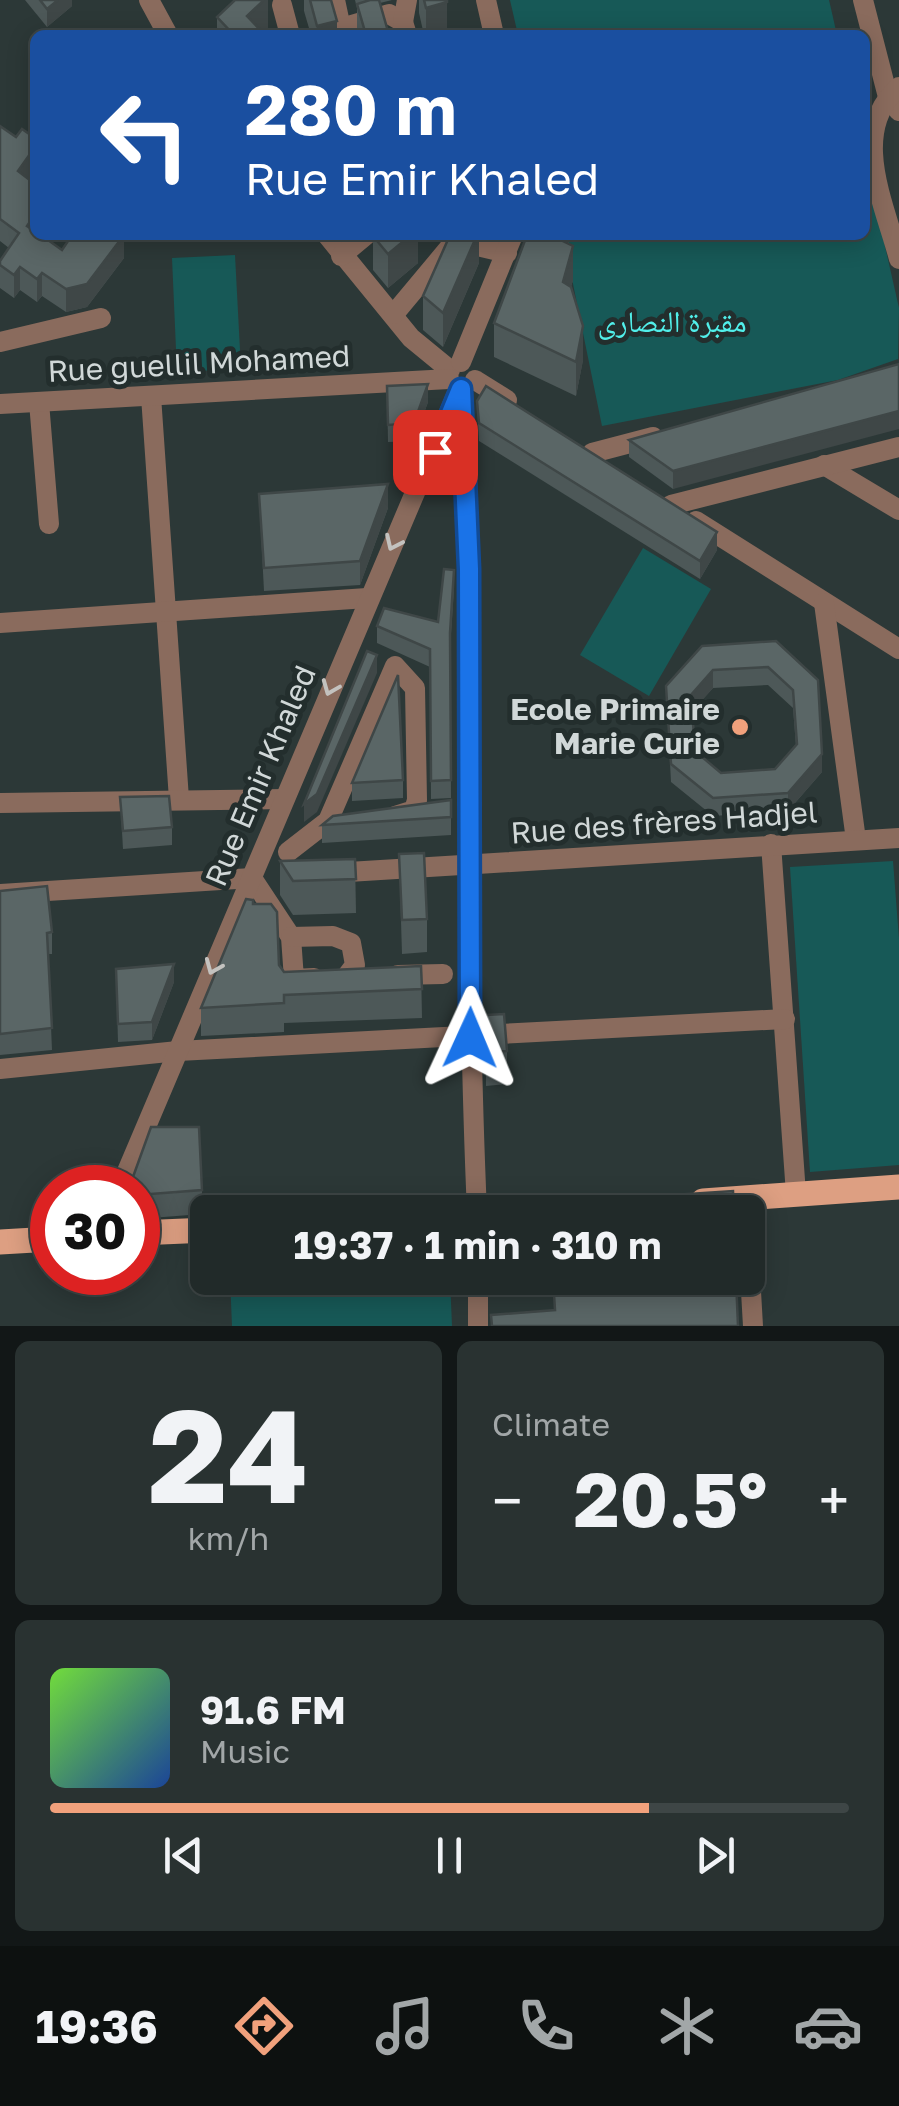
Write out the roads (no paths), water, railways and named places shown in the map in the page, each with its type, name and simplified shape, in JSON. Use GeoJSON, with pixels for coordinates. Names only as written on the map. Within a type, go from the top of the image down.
{"type":"FeatureCollection","features":[{"type":"Feature","properties":{"kind":"main road"},"geometry":{"type":"LineString","coordinates":[[765,1201],[796,1194],[899,1187]]}},
{"type":"Feature","properties":{"kind":"main road"},"geometry":{"type":"LineString","coordinates":[[160,1232],[190,1231]]}},
{"type":"Feature","properties":{"kind":"main road"},"geometry":{"type":"LineString","coordinates":[[0,1242],[30,1240]]}},
{"type":"Feature","properties":{"kind":"street"},"geometry":{"type":"LineString","coordinates":[[149,0],[165,30]]}},
{"type":"Feature","properties":{"kind":"street"},"geometry":{"type":"LineString","coordinates":[[335,0],[342,30]]}},
{"type":"Feature","properties":{"kind":"street"},"geometry":{"type":"LineString","coordinates":[[405,28],[407,0]]}},
{"type":"Feature","properties":{"kind":"street"},"geometry":{"type":"LineString","coordinates":[[486,0],[493,30]]}},
{"type":"Feature","properties":{"kind":"street"},"geometry":{"type":"LineString","coordinates":[[863,0],[895,98],[870,144],[899,259]]}},
{"type":"Feature","properties":{"kind":"street"},"geometry":{"type":"LineString","coordinates":[[282,5],[289,30]]}},
{"type":"Feature","properties":{"kind":"street"},"geometry":{"type":"LineString","coordinates":[[347,30],[389,14],[405,28]]}},
{"type":"Feature","properties":{"kind":"street"},"geometry":{"type":"LineString","coordinates":[[330,240],[411,338],[459,378],[525,411]]}},
{"type":"Feature","properties":{"kind":"street"},"geometry":{"type":"LineString","coordinates":[[342,256],[360,240]]}},
{"type":"Feature","properties":{"kind":"street"},"geometry":{"type":"LineString","coordinates":[[394,314],[452,240]]}},
{"type":"Feature","properties":{"kind":"street"},"geometry":{"type":"LineString","coordinates":[[473,240],[510,244]]}},
{"type":"Feature","properties":{"kind":"street","name":"Rue Emir Khaled"},"geometry":{"type":"LineString","coordinates":[[130,1165],[258,876],[284,799],[371,656],[367,598],[435,452],[510,244]]}},
{"type":"Feature","properties":{"kind":"street"},"geometry":{"type":"LineString","coordinates":[[0,342],[102,318]]}},
{"type":"Feature","properties":{"kind":"street"},"geometry":{"type":"LineString","coordinates":[[401,384],[416,369],[411,338]]}},
{"type":"Feature","properties":{"kind":"street"},"geometry":{"type":"LineString","coordinates":[[459,378],[467,457],[470,1038],[476,1195]]}},
{"type":"Feature","properties":{"kind":"street","name":"Rue guellil Mohamed"},"geometry":{"type":"LineString","coordinates":[[0,404],[459,378]]}},
{"type":"Feature","properties":{"kind":"street"},"geometry":{"type":"LineString","coordinates":[[151,396],[179,799]]}},
{"type":"Feature","properties":{"kind":"street"},"geometry":{"type":"LineString","coordinates":[[40,402],[49,524]]}},
{"type":"Feature","properties":{"kind":"street"},"geometry":{"type":"LineString","coordinates":[[623,474],[583,448],[668,432]]}},
{"type":"Feature","properties":{"kind":"street"},"geometry":{"type":"LineString","coordinates":[[435,452],[447,446],[467,457]]}},
{"type":"Feature","properties":{"kind":"street"},"geometry":{"type":"LineString","coordinates":[[899,447],[663,500],[899,649]]}},
{"type":"Feature","properties":{"kind":"street"},"geometry":{"type":"LineString","coordinates":[[824,465],[899,510]]}},
{"type":"Feature","properties":{"kind":"street"},"geometry":{"type":"LineString","coordinates":[[0,623],[367,598]]}},
{"type":"Feature","properties":{"kind":"street"},"geometry":{"type":"LineString","coordinates":[[824,602],[856,840]]}},
{"type":"Feature","properties":{"kind":"street"},"geometry":{"type":"LineString","coordinates":[[269,836],[288,852],[347,820],[406,815],[417,800],[415,688],[371,656],[347,820]]}},
{"type":"Feature","properties":{"kind":"street"},"geometry":{"type":"LineString","coordinates":[[0,803],[284,799]]}},
{"type":"Feature","properties":{"kind":"street","name":"Rue des frères Hadjel"},"geometry":{"type":"LineString","coordinates":[[288,852],[318,874],[899,838]]}},
{"type":"Feature","properties":{"kind":"street"},"geometry":{"type":"LineString","coordinates":[[771,844],[796,1194]]}},
{"type":"Feature","properties":{"kind":"street"},"geometry":{"type":"LineString","coordinates":[[0,894],[258,876],[291,937],[294,979],[444,974]]}},
{"type":"Feature","properties":{"kind":"street"},"geometry":{"type":"LineString","coordinates":[[291,937],[333,936],[351,943],[355,965],[365,976]]}},
{"type":"Feature","properties":{"kind":"street"},"geometry":{"type":"LineString","coordinates":[[0,1068],[178,1051],[785,1019]]}},
{"type":"Feature","properties":{"kind":"street"},"geometry":{"type":"LineString","coordinates":[[478,1295],[478,1326]]}},
{"type":"Feature","properties":{"kind":"street"},"geometry":{"type":"LineString","coordinates":[[751,1295],[752,1326]]}},
{"type":"Feature","properties":{"kind":"place","name":"Ecole Primaire Marie Curie"},"geometry":{"type":"Point","coordinates":[740,727]}},
{"type":"Feature","properties":{"kind":"park label","name":"مقبرة النصارى"},"geometry":{"type":"Point","coordinates":[672,322]}}]}
